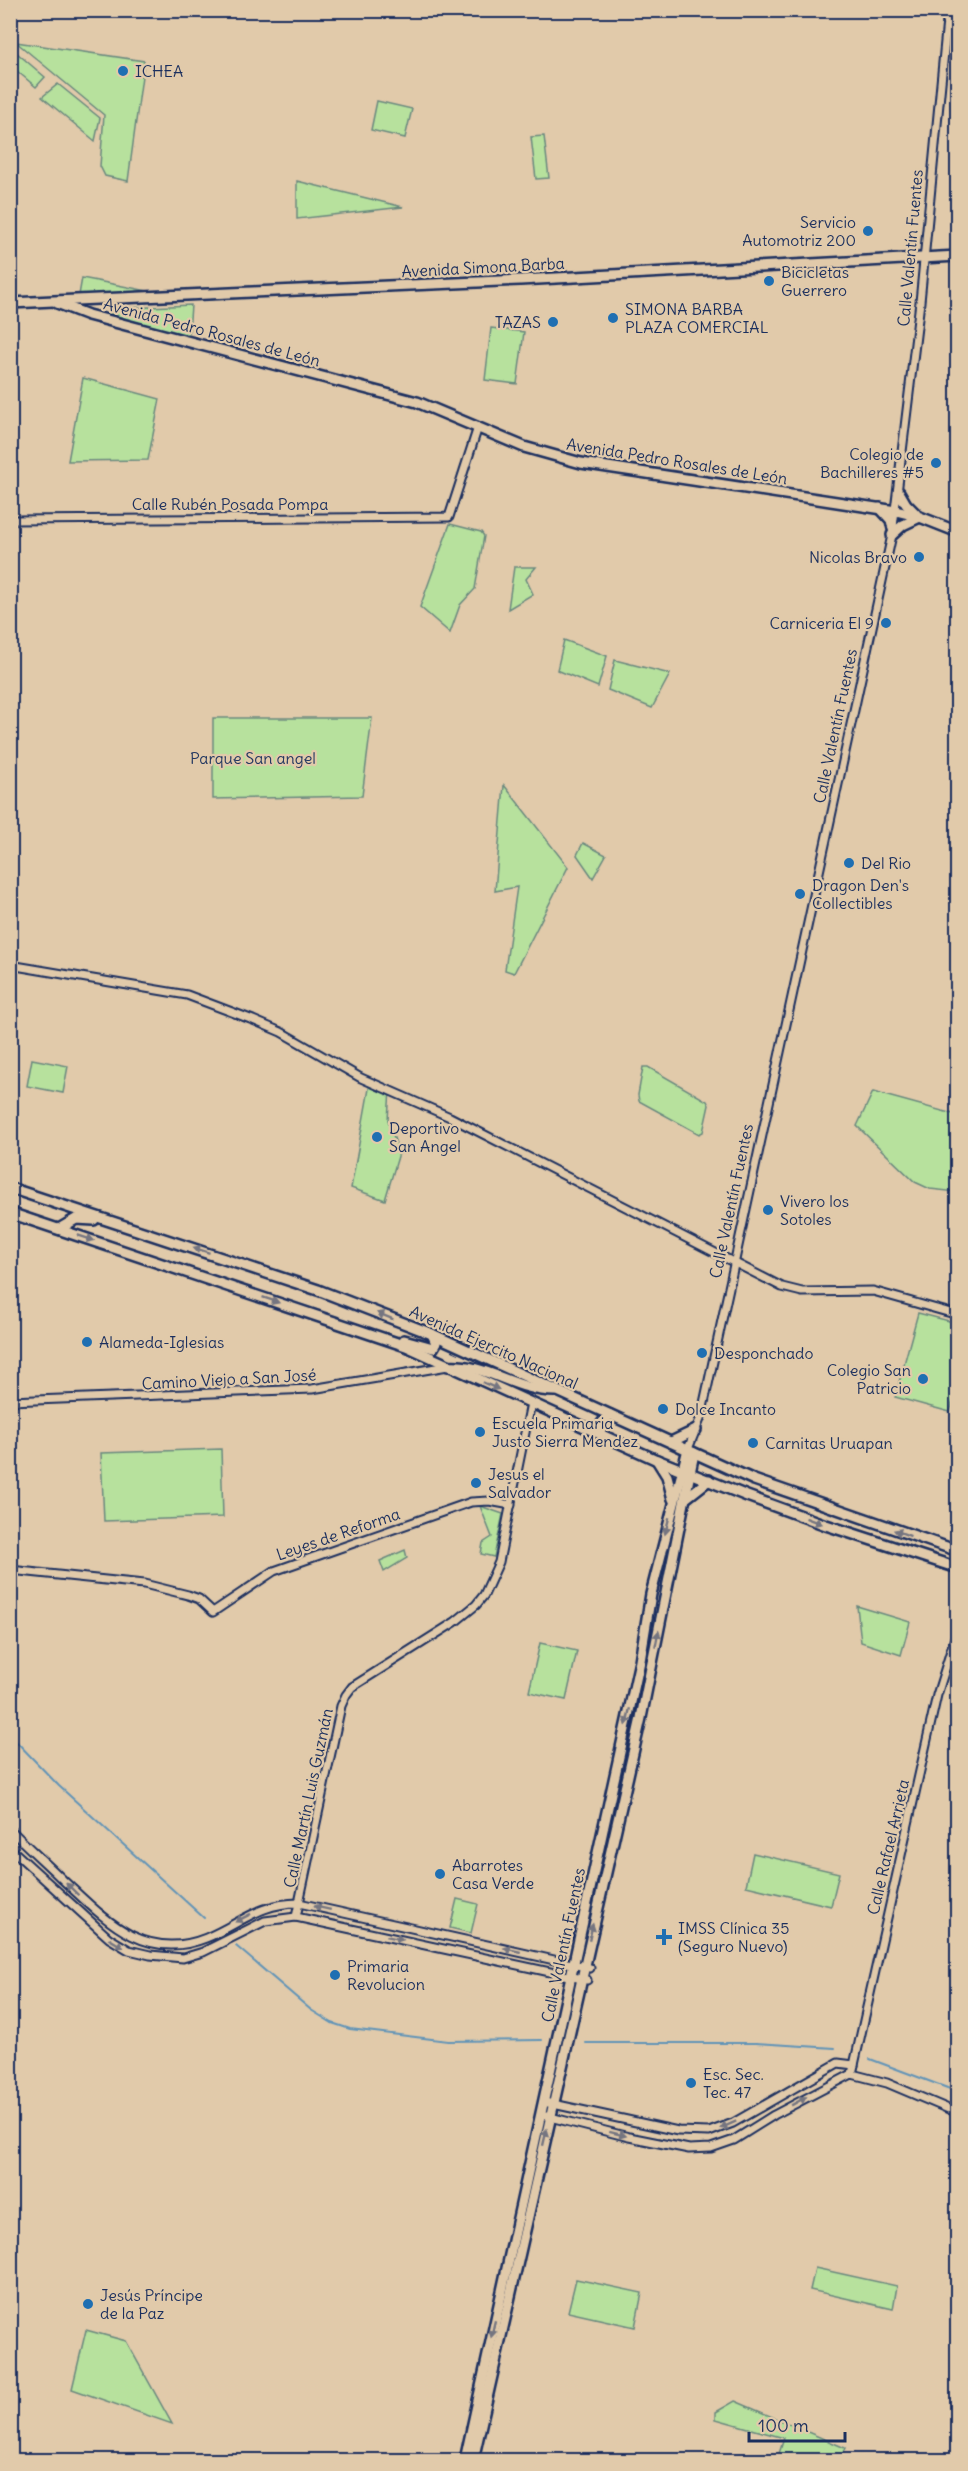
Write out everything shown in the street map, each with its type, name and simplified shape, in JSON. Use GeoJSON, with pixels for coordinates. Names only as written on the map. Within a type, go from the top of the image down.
{"type":"FeatureCollection","features":[{"type":"Feature","properties":{"kind":"main road","name":"Avenida Simona Barba"},"geometry":{"type":"LineString","coordinates":[[10,303],[520,280],[957,256]]}},
{"type":"Feature","properties":{"kind":"main road","name":"Avenida Pedro Rosales de León"},"geometry":{"type":"LineString","coordinates":[[52,301],[88,315],[417,402],[524,447],[581,463],[880,508],[920,517],[957,532]]}},
{"type":"Feature","properties":{"kind":"main road"},"geometry":{"type":"LineString","coordinates":[[880,508],[891,520],[893,532],[920,517],[912,511],[899,492]]}},
{"type":"Feature","properties":{"kind":"main road","name":"Avenida Ejercito Nacional"},"geometry":{"type":"LineString","coordinates":[[10,1188],[318,1290],[432,1334],[788,1493],[957,1551]]}},
{"type":"Feature","properties":{"kind":"main road","name":"Avenida Ejercito Nacional"},"geometry":{"type":"LineString","coordinates":[[10,1213],[424,1353],[657,1460],[826,1525],[957,1568]]}},
{"type":"Feature","properties":{"kind":"main road"},"geometry":{"type":"LineString","coordinates":[[59,1229],[76,1219],[99,1221],[104,1218]]}},
{"type":"Feature","properties":{"kind":"main road"},"geometry":{"type":"LineString","coordinates":[[390,1341],[402,1340],[433,1348],[436,1343],[432,1334]]}},
{"type":"Feature","properties":{"kind":"main road"},"geometry":{"type":"LineString","coordinates":[[448,1366],[466,1366],[531,1389],[558,1391]]}},
{"type":"Feature","properties":{"kind":"main road"},"geometry":{"type":"LineString","coordinates":[[600,1433],[602,1423],[610,1415]]}},
{"type":"Feature","properties":{"kind":"main road"},"geometry":{"type":"LineString","coordinates":[[671,1442],[695,1434]]}},
{"type":"Feature","properties":{"kind":"main road","name":"Calle Valentín Fuentes"},"geometry":{"type":"LineString","coordinates":[[465,2460],[565,2028],[580,1978],[597,1859],[640,1661],[657,1567],[673,1501],[686,1471],[691,1451]]}},
{"type":"Feature","properties":{"kind":"main road"},"geometry":{"type":"LineString","coordinates":[[657,1460],[667,1476],[673,1501]]}},
{"type":"Feature","properties":{"kind":"main road","name":"Calle Valentín Fuentes"},"geometry":{"type":"LineString","coordinates":[[582,1966],[619,1816],[672,1569],[686,1498],[686,1471]]}},
{"type":"Feature","properties":{"kind":"main road"},"geometry":{"type":"LineString","coordinates":[[686,1498],[709,1480]]}},
{"type":"Feature","properties":{"kind":"main road"},"geometry":{"type":"LineString","coordinates":[[747,1496],[782,1505],[786,1502],[788,1493]]}},
{"type":"Feature","properties":{"kind":"main road"},"geometry":{"type":"LineString","coordinates":[[657,1567],[672,1569]]}},
{"type":"Feature","properties":{"kind":"main road"},"geometry":{"type":"LineString","coordinates":[[587,1870],[597,1859]]}},
{"type":"Feature","properties":{"kind":"main road","name":"Calle Valentín Fuentes"},"geometry":{"type":"LineString","coordinates":[[472,2460],[545,2116]]}},
{"type":"Feature","properties":{"kind":"street","name":"Calle Valentín Fuentes"},"geometry":{"type":"LineString","coordinates":[[691,1451],[893,532],[924,259],[948,10]]}},
{"type":"Feature","properties":{"kind":"street","name":"Calle Rubén Posada Pompa"},"geometry":{"type":"LineString","coordinates":[[10,520],[449,517],[478,427]]}},
{"type":"Feature","properties":{"kind":"street"},"geometry":{"type":"LineString","coordinates":[[10,965],[187,995],[253,1020],[281,1032],[361,1078],[450,1118],[793,1291],[824,1293],[873,1291],[957,1315]]}},
{"type":"Feature","properties":{"kind":"street","name":"Camino Viejo a San José"},"geometry":{"type":"LineString","coordinates":[[10,1401],[247,1394],[312,1389],[448,1366]]}},
{"type":"Feature","properties":{"kind":"street","name":"Calle Martín Luis Guzmán"},"geometry":{"type":"LineString","coordinates":[[296,1917],[345,1695],[352,1687],[455,1622],[476,1605],[492,1581],[499,1562],[512,1505],[531,1403]]}},
{"type":"Feature","properties":{"kind":"street","name":"Leyes de Reforma"},"geometry":{"type":"LineString","coordinates":[[10,1570],[144,1584],[199,1599],[213,1612],[274,1570],[318,1554],[471,1502],[489,1501],[512,1505]]}},
{"type":"Feature","properties":{"kind":"street","name":"Calle Rafael Arrieta"},"geometry":{"type":"LineString","coordinates":[[852,2074],[937,1695],[957,1628]]}},
{"type":"Feature","properties":{"kind":"street"},"geometry":{"type":"LineString","coordinates":[[11,1831],[95,1910],[132,1937],[145,1941],[176,1944],[196,1941],[259,1910],[285,1903],[299,1903],[582,1966]]}},
{"type":"Feature","properties":{"kind":"street"},"geometry":{"type":"LineString","coordinates":[[10,1848],[109,1938],[129,1950],[150,1955],[183,1958],[203,1952],[266,1921],[296,1917],[580,1978]]}},
{"type":"Feature","properties":{"kind":"street"},"geometry":{"type":"LineString","coordinates":[[548,2103],[678,2131],[709,2132],[733,2124],[838,2063],[854,2065]]}},
{"type":"Feature","properties":{"kind":"street"},"geometry":{"type":"LineString","coordinates":[[545,2116],[689,2149],[711,2148],[734,2140],[852,2074],[887,2083],[957,2113]]}},
{"type":"Feature","properties":{"kind":"green space"},"geometry":{"type":"Polygon","coordinates":[[[16,42],[144,61],[128,181],[105,176],[100,166],[104,115],[16,42]]]}},
{"type":"Feature","properties":{"kind":"green space"},"geometry":{"type":"Polygon","coordinates":[[[10,47],[45,77],[36,87],[11,66],[10,47]]]}},
{"type":"Feature","properties":{"kind":"green space"},"geometry":{"type":"Polygon","coordinates":[[[58,84],[100,118],[95,141],[42,97],[58,84]]]}},
{"type":"Feature","properties":{"kind":"green space"},"geometry":{"type":"Polygon","coordinates":[[[377,101],[412,109],[405,138],[371,130],[377,101]]]}},
{"type":"Feature","properties":{"kind":"green space"},"geometry":{"type":"Polygon","coordinates":[[[544,136],[549,178],[536,179],[531,137],[544,136]]]}},
{"type":"Feature","properties":{"kind":"green space"},"geometry":{"type":"Polygon","coordinates":[[[297,181],[403,207],[297,219],[297,181]]]}},
{"type":"Feature","properties":{"kind":"green space"},"geometry":{"type":"Polygon","coordinates":[[[82,278],[153,292],[79,295],[82,278]]]}},
{"type":"Feature","properties":{"kind":"green space"},"geometry":{"type":"Polygon","coordinates":[[[191,305],[189,333],[183,337],[108,313],[109,309],[191,305]]]}},
{"type":"Feature","properties":{"kind":"green space"},"geometry":{"type":"Polygon","coordinates":[[[491,328],[524,332],[517,384],[485,380],[491,328]]]}},
{"type":"Feature","properties":{"kind":"green space"},"geometry":{"type":"Polygon","coordinates":[[[83,378],[160,399],[148,460],[68,461],[83,378]]]}},
{"type":"Feature","properties":{"kind":"green space"},"geometry":{"type":"Polygon","coordinates":[[[450,524],[481,532],[484,536],[475,589],[460,605],[450,633],[420,607],[450,524]]]}},
{"type":"Feature","properties":{"kind":"green space"},"geometry":{"type":"Polygon","coordinates":[[[514,567],[536,567],[526,579],[533,594],[508,609],[514,567]]]}},
{"type":"Feature","properties":{"kind":"green space"},"geometry":{"type":"Polygon","coordinates":[[[564,640],[607,656],[598,687],[557,670],[564,640]]]}},
{"type":"Feature","properties":{"kind":"green space"},"geometry":{"type":"Polygon","coordinates":[[[615,660],[670,674],[652,708],[608,690],[615,660]]]}},
{"type":"Feature","properties":{"kind":"green space","name":"Parque San angel"},"geometry":{"type":"Polygon","coordinates":[[[213,718],[372,718],[362,796],[213,799],[213,718]]]}},
{"type":"Feature","properties":{"kind":"green space"},"geometry":{"type":"Polygon","coordinates":[[[504,785],[568,867],[514,973],[505,970],[517,887],[495,891],[504,785]]]}},
{"type":"Feature","properties":{"kind":"green space"},"geometry":{"type":"Polygon","coordinates":[[[583,843],[606,855],[593,878],[577,855],[583,843]]]}},
{"type":"Feature","properties":{"kind":"green space"},"geometry":{"type":"Polygon","coordinates":[[[32,1059],[68,1066],[63,1093],[27,1086],[32,1059]]]}},
{"type":"Feature","properties":{"kind":"green space"},"geometry":{"type":"Polygon","coordinates":[[[643,1067],[648,1067],[707,1101],[709,1105],[703,1132],[699,1134],[639,1101],[643,1067]]]}},
{"type":"Feature","properties":{"kind":"green space","name":"Deportivo San Angel"},"geometry":{"type":"Polygon","coordinates":[[[370,1083],[390,1089],[388,1120],[399,1153],[385,1200],[351,1188],[370,1083]]]}},
{"type":"Feature","properties":{"kind":"green space"},"geometry":{"type":"Polygon","coordinates":[[[873,1092],[957,1115],[957,1192],[930,1189],[915,1182],[857,1126],[873,1092]]]}},
{"type":"Feature","properties":{"kind":"green space"},"geometry":{"type":"Polygon","coordinates":[[[918,1313],[957,1323],[957,1385],[950,1412],[895,1397],[918,1313]]]}},
{"type":"Feature","properties":{"kind":"green space"},"geometry":{"type":"Polygon","coordinates":[[[221,1449],[223,1517],[104,1521],[101,1453],[221,1449]]]}},
{"type":"Feature","properties":{"kind":"green space"},"geometry":{"type":"Polygon","coordinates":[[[480,1506],[503,1514],[494,1557],[481,1554],[483,1543],[492,1537],[480,1506]]]}},
{"type":"Feature","properties":{"kind":"green space"},"geometry":{"type":"Polygon","coordinates":[[[405,1550],[407,1558],[384,1572],[380,1561],[405,1550]]]}},
{"type":"Feature","properties":{"kind":"green space"},"geometry":{"type":"Polygon","coordinates":[[[857,1606],[910,1622],[901,1655],[861,1642],[857,1606]]]}},
{"type":"Feature","properties":{"kind":"green space"},"geometry":{"type":"Polygon","coordinates":[[[540,1643],[577,1651],[566,1700],[529,1692],[540,1643]]]}},
{"type":"Feature","properties":{"kind":"green space"},"geometry":{"type":"Polygon","coordinates":[[[753,1853],[839,1873],[831,1906],[746,1886],[753,1853]]]}},
{"type":"Feature","properties":{"kind":"green space"},"geometry":{"type":"Polygon","coordinates":[[[457,1899],[478,1904],[471,1933],[450,1928],[457,1899]]]}},
{"type":"Feature","properties":{"kind":"green space"},"geometry":{"type":"Polygon","coordinates":[[[815,2268],[897,2286],[893,2309],[810,2290],[815,2268]]]}},
{"type":"Feature","properties":{"kind":"green space"},"geometry":{"type":"Polygon","coordinates":[[[576,2279],[642,2293],[635,2327],[568,2312],[576,2279]]]}},
{"type":"Feature","properties":{"kind":"green space"},"geometry":{"type":"Polygon","coordinates":[[[86,2330],[126,2341],[172,2424],[72,2389],[86,2330]]]}},
{"type":"Feature","properties":{"kind":"green space"},"geometry":{"type":"Polygon","coordinates":[[[735,2401],[845,2448],[840,2460],[777,2460],[784,2438],[716,2419],[716,2412],[735,2401]]]}},
{"type":"Feature","properties":{"kind":"waterway"},"geometry":{"type":"LineString","coordinates":[[10,1735],[59,1786],[204,1918]]}},
{"type":"Feature","properties":{"kind":"waterway"},"geometry":{"type":"LineString","coordinates":[[236,1946],[311,2010],[332,2023],[350,2029],[448,2041],[542,2040]]}},
{"type":"Feature","properties":{"kind":"waterway"},"geometry":{"type":"LineString","coordinates":[[586,2043],[756,2043],[835,2048]]}},
{"type":"Feature","properties":{"kind":"waterway"},"geometry":{"type":"LineString","coordinates":[[870,2059],[958,2092]]}},
{"type":"Feature","properties":{"kind":"place","name":"ICHEA"},"geometry":{"type":"Point","coordinates":[123,71]}},
{"type":"Feature","properties":{"kind":"place","name":"Servicio Automotriz 200"},"geometry":{"type":"Point","coordinates":[868,231]}},
{"type":"Feature","properties":{"kind":"place","name":"Bicicletas Guerrero"},"geometry":{"type":"Point","coordinates":[769,281]}},
{"type":"Feature","properties":{"kind":"place","name":"SIMONA BARBA PLAZA COMERCIAL"},"geometry":{"type":"Point","coordinates":[613,318]}},
{"type":"Feature","properties":{"kind":"place","name":"TAZAS"},"geometry":{"type":"Point","coordinates":[553,322]}},
{"type":"Feature","properties":{"kind":"place","name":"Colegio de Bachilleres #5"},"geometry":{"type":"Point","coordinates":[936,463]}},
{"type":"Feature","properties":{"kind":"place","name":"Nicolas Bravo"},"geometry":{"type":"Point","coordinates":[919,557]}},
{"type":"Feature","properties":{"kind":"place","name":"Carniceria El 9"},"geometry":{"type":"Point","coordinates":[886,623]}},
{"type":"Feature","properties":{"kind":"place","name":"Del Rio"},"geometry":{"type":"Point","coordinates":[849,863]}},
{"type":"Feature","properties":{"kind":"place","name":"Dragon Den's Collectibles"},"geometry":{"type":"Point","coordinates":[800,894]}},
{"type":"Feature","properties":{"kind":"place","name":"Deportivo San Angel"},"geometry":{"type":"Point","coordinates":[377,1137]}},
{"type":"Feature","properties":{"kind":"place","name":"Vivero los Sotoles"},"geometry":{"type":"Point","coordinates":[768,1210]}},
{"type":"Feature","properties":{"kind":"place","name":"Alameda-Iglesias"},"geometry":{"type":"Point","coordinates":[87,1342]}},
{"type":"Feature","properties":{"kind":"place","name":"Desponchado"},"geometry":{"type":"Point","coordinates":[702,1353]}},
{"type":"Feature","properties":{"kind":"place","name":"Colegio San Patricio"},"geometry":{"type":"Point","coordinates":[923,1379]}},
{"type":"Feature","properties":{"kind":"place","name":"Dolce Incanto"},"geometry":{"type":"Point","coordinates":[663,1409]}},
{"type":"Feature","properties":{"kind":"place","name":"Escuela Primaria Justo Sierra Mendez"},"geometry":{"type":"Point","coordinates":[480,1432]}},
{"type":"Feature","properties":{"kind":"place","name":"Carnitas Uruapan"},"geometry":{"type":"Point","coordinates":[753,1443]}},
{"type":"Feature","properties":{"kind":"place","name":"Jesus el Salvador"},"geometry":{"type":"Point","coordinates":[476,1483]}},
{"type":"Feature","properties":{"kind":"place","name":"Abarrotes Casa Verde"},"geometry":{"type":"Point","coordinates":[440,1874]}},
{"type":"Feature","properties":{"kind":"place","name":"IMSS Clínica 35 (Seguro Nuevo)"},"geometry":{"type":"Point","coordinates":[664,1937]}},
{"type":"Feature","properties":{"kind":"place","name":"Primaria Revolucion"},"geometry":{"type":"Point","coordinates":[335,1975]}},
{"type":"Feature","properties":{"kind":"place","name":"Esc. Sec. Tec. 47"},"geometry":{"type":"Point","coordinates":[691,2083]}},
{"type":"Feature","properties":{"kind":"place","name":"Jesús Príncipe de la Paz"},"geometry":{"type":"Point","coordinates":[88,2304]}}]}
